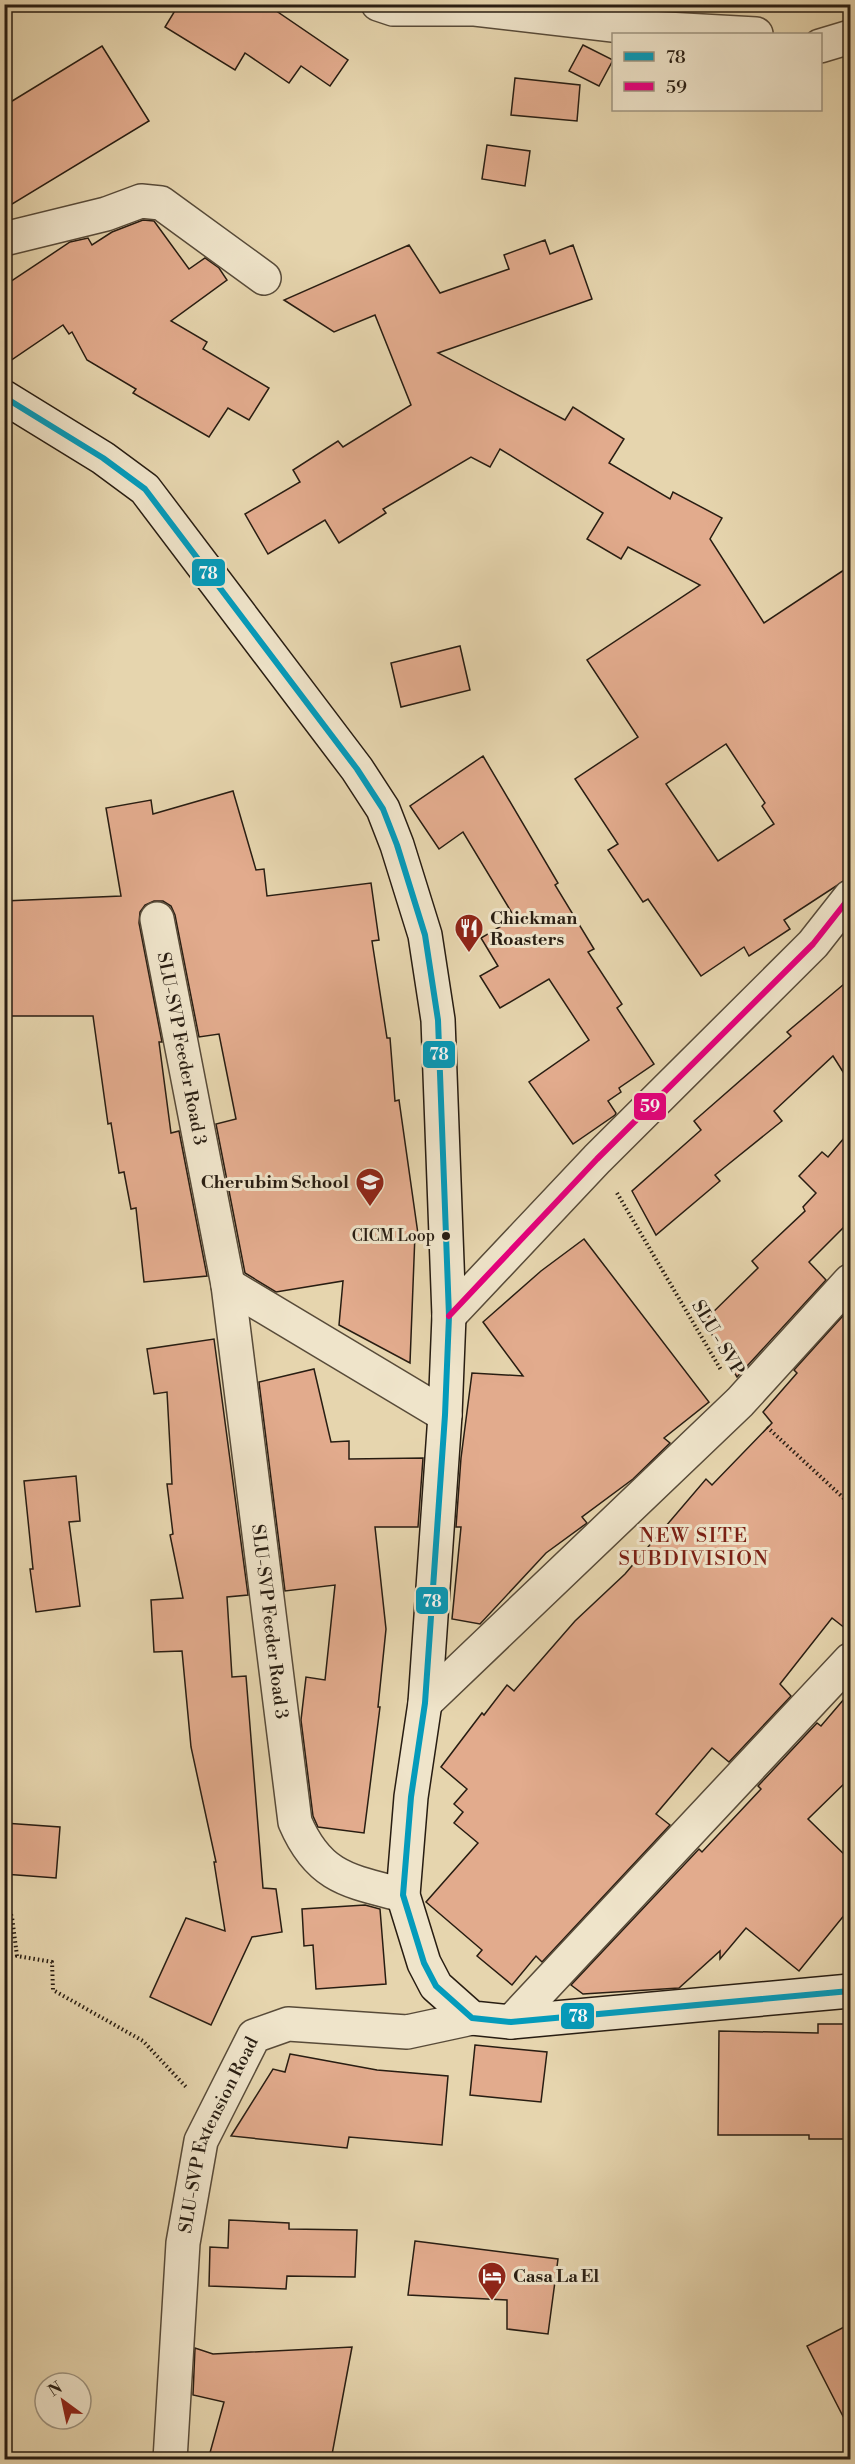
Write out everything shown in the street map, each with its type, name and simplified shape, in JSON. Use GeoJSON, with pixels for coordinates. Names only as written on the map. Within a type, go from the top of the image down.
{"type":"FeatureCollection","features":[{"type":"Feature","properties":{"kind":"street"},"geometry":{"type":"LineString","coordinates":[[378,4],[393,9],[513,9],[630,27],[738,33]]}},
{"type":"Feature","properties":{"kind":"street"},"geometry":{"type":"LineString","coordinates":[[822,45],[850,37]]}},
{"type":"Feature","properties":{"kind":"street"},"geometry":{"type":"LineString","coordinates":[[4,239],[106,214],[141,201],[161,203],[264,278]]}},
{"type":"Feature","properties":{"kind":"street"},"geometry":{"type":"LineString","coordinates":[[4,397],[103,458],[145,489],[249,623],[383,809],[397,845],[425,934],[438,1020],[449,1316],[445,1415],[425,1703],[411,1797],[403,1895],[424,1963],[436,1986],[472,2018]]}},
{"type":"Feature","properties":{"kind":"street"},"geometry":{"type":"LineString","coordinates":[[449,1316],[597,1159],[813,944],[850,897]]}},
{"type":"Feature","properties":{"kind":"street","name":"SLU-SVP Feeder Road 3"},"geometry":{"type":"LineString","coordinates":[[157,919],[228,1285],[296,1822],[302,1838],[320,1862],[347,1881],[403,1895]]}},
{"type":"Feature","properties":{"kind":"street"},"geometry":{"type":"LineString","coordinates":[[425,1703],[740,1402],[850,1281]]}},
{"type":"Feature","properties":{"kind":"street"},"geometry":{"type":"LineString","coordinates":[[228,1285],[445,1415]]}},
{"type":"Feature","properties":{"kind":"street"},"geometry":{"type":"LineString","coordinates":[[510,2022],[850,1660]]}},
{"type":"Feature","properties":{"kind":"street","name":"SLU-SVP Extension Road"},"geometry":{"type":"LineString","coordinates":[[170,2460],[183,2243],[201,2141],[254,2036],[288,2024],[406,2032],[472,2018],[510,2022],[850,1991]]}},
{"type":"Feature","properties":{"kind":"path","name":"SLU - SVP"},"geometry":{"type":"LineString","coordinates":[[597,1159],[740,1402],[850,1504]]}},
{"type":"Feature","properties":{"kind":"path"},"geometry":{"type":"LineString","coordinates":[[4,1898],[12,1917],[17,1956],[52,1962],[53,1990],[143,2040],[187,2088],[222,2101]]}},
{"type":"Feature","properties":{"kind":"building"},"geometry":{"type":"Polygon","coordinates":[[[179,4],[266,4],[348,60],[330,86],[301,66],[289,83],[245,53],[235,70],[165,27],[179,4]]]}},
{"type":"Feature","properties":{"kind":"building"},"geometry":{"type":"Polygon","coordinates":[[[583,45],[612,60],[599,86],[569,71],[583,45]]]}},
{"type":"Feature","properties":{"kind":"building"},"geometry":{"type":"Polygon","coordinates":[[[102,46],[149,121],[4,209],[4,106],[102,46]]]}},
{"type":"Feature","properties":{"kind":"building"},"geometry":{"type":"Polygon","coordinates":[[[515,78],[580,85],[577,121],[511,115],[515,78]]]}},
{"type":"Feature","properties":{"kind":"building"},"geometry":{"type":"Polygon","coordinates":[[[487,145],[530,151],[525,186],[482,179],[487,145]]]}},
{"type":"Feature","properties":{"kind":"building"},"geometry":{"type":"Polygon","coordinates":[[[143,220],[154,221],[189,269],[205,258],[219,268],[227,280],[171,321],[207,342],[203,349],[269,388],[249,420],[228,408],[209,437],[133,393],[136,389],[87,360],[72,332],[69,334],[63,325],[4,365],[4,286],[70,242],[88,238],[92,245],[112,232],[143,220]]]}},
{"type":"Feature","properties":{"kind":"building"},"geometry":{"type":"Polygon","coordinates":[[[545,240],[550,254],[573,245],[592,299],[438,353],[565,420],[573,407],[624,439],[609,463],[670,499],[673,492],[722,518],[710,539],[764,623],[850,566],[850,877],[784,920],[790,929],[749,956],[744,947],[701,976],[648,899],[643,902],[608,850],[618,844],[575,779],[638,737],[587,660],[700,585],[628,547],[621,559],[587,539],[603,513],[500,449],[490,467],[471,457],[383,509],[386,513],[339,543],[325,520],[268,554],[245,514],[300,482],[293,470],[338,441],[343,447],[411,405],[375,315],[334,332],[284,300],[409,245],[440,293],[509,269],[504,255],[545,240]],[[726,744],[666,784],[718,861],[774,824],[762,806],[765,803],[726,744]]]}},
{"type":"Feature","properties":{"kind":"building"},"geometry":{"type":"Polygon","coordinates":[[[460,646],[470,690],[401,707],[391,663],[460,646]]]}},
{"type":"Feature","properties":{"kind":"building"},"geometry":{"type":"Polygon","coordinates":[[[483,756],[558,883],[555,885],[594,949],[588,952],[622,1004],[617,1008],[654,1064],[619,1088],[621,1092],[608,1101],[615,1115],[573,1144],[529,1082],[589,1040],[549,979],[500,1008],[480,976],[498,966],[481,938],[515,918],[463,832],[439,849],[410,806],[483,756]]]}},
{"type":"Feature","properties":{"kind":"building"},"geometry":{"type":"Polygon","coordinates":[[[233,791],[256,870],[264,869],[267,896],[371,883],[379,940],[372,941],[387,1038],[390,1038],[395,1101],[399,1100],[418,1234],[415,1234],[410,1363],[339,1325],[343,1281],[276,1292],[245,1273],[216,1124],[236,1119],[219,1034],[199,1037],[175,915],[171,906],[163,901],[154,901],[145,905],[140,912],[139,923],[162,1042],[159,1042],[171,1133],[179,1131],[207,1276],[144,1282],[136,1208],[131,1209],[124,1172],[119,1173],[111,1123],[108,1124],[93,1016],[10,1016],[10,931],[4,931],[4,901],[121,896],[106,808],[151,800],[153,814],[233,791]]]}},
{"type":"Feature","properties":{"kind":"building"},"geometry":{"type":"Polygon","coordinates":[[[850,979],[850,1083],[833,1056],[774,1111],[782,1121],[715,1175],[720,1181],[656,1235],[632,1191],[701,1130],[694,1121],[791,1036],[787,1032],[850,979]]]}},
{"type":"Feature","properties":{"kind":"building"},"geometry":{"type":"Polygon","coordinates":[[[850,1131],[850,1221],[809,1262],[826,1280],[737,1377],[704,1321],[758,1268],[752,1261],[805,1211],[803,1207],[816,1193],[799,1176],[822,1152],[828,1157],[850,1131]]]}},
{"type":"Feature","properties":{"kind":"building"},"geometry":{"type":"Polygon","coordinates":[[[584,1239],[709,1402],[664,1438],[670,1443],[633,1479],[582,1517],[587,1523],[546,1553],[480,1624],[452,1619],[461,1527],[456,1527],[461,1458],[472,1373],[523,1376],[483,1322],[541,1271],[584,1239]]]}},
{"type":"Feature","properties":{"kind":"building"},"geometry":{"type":"Polygon","coordinates":[[[850,1308],[850,1632],[832,1618],[780,1684],[791,1696],[729,1762],[712,1748],[656,1814],[670,1825],[542,1962],[536,1956],[512,1985],[477,1956],[482,1950],[426,1902],[478,1843],[454,1823],[463,1812],[454,1804],[467,1789],[441,1767],[482,1713],[484,1715],[507,1685],[514,1691],[575,1621],[625,1574],[706,1479],[712,1485],[772,1423],[763,1412],[797,1373],[794,1370],[850,1308]]]}},
{"type":"Feature","properties":{"kind":"building"},"geometry":{"type":"Polygon","coordinates":[[[214,1339],[248,1595],[227,1597],[232,1677],[246,1676],[263,1888],[276,1889],[282,1932],[252,1937],[211,2025],[150,1997],[186,1918],[225,1931],[214,1862],[216,1862],[191,1747],[182,1651],[154,1652],[151,1600],[183,1598],[170,1535],[173,1534],[167,1484],[172,1484],[167,1392],[154,1394],[147,1349],[214,1339]]]}},
{"type":"Feature","properties":{"kind":"building"},"geometry":{"type":"Polygon","coordinates":[[[314,1369],[331,1442],[349,1441],[349,1459],[423,1458],[418,1527],[375,1527],[386,1629],[378,1707],[380,1707],[364,1833],[318,1827],[313,1816],[301,1720],[306,1677],[325,1680],[335,1585],[285,1591],[259,1382],[314,1369]]]}},
{"type":"Feature","properties":{"kind":"building"},"geometry":{"type":"Polygon","coordinates":[[[76,1476],[80,1521],[69,1522],[80,1606],[36,1612],[30,1569],[33,1569],[24,1481],[76,1476]]]}},
{"type":"Feature","properties":{"kind":"building"},"geometry":{"type":"Polygon","coordinates":[[[850,1692],[850,1778],[808,1819],[850,1860],[850,1908],[799,1971],[746,1928],[720,1959],[720,1951],[679,1988],[583,1994],[571,1985],[699,1849],[702,1852],[761,1789],[758,1786],[817,1723],[821,1726],[850,1692]]]}},
{"type":"Feature","properties":{"kind":"building"},"geometry":{"type":"Polygon","coordinates":[[[4,1823],[60,1827],[56,1878],[4,1874],[4,1823]]]}},
{"type":"Feature","properties":{"kind":"building"},"geometry":{"type":"Polygon","coordinates":[[[365,1905],[380,1909],[386,1984],[316,1989],[313,1945],[304,1946],[302,1909],[365,1905]]]}},
{"type":"Feature","properties":{"kind":"building"},"geometry":{"type":"Polygon","coordinates":[[[818,2024],[850,2024],[850,2139],[809,2139],[809,2135],[718,2135],[719,2031],[818,2033],[818,2024]]]}},
{"type":"Feature","properties":{"kind":"building"},"geometry":{"type":"Polygon","coordinates":[[[475,2045],[547,2052],[541,2102],[470,2095],[475,2045]]]}},
{"type":"Feature","properties":{"kind":"building"},"geometry":{"type":"Polygon","coordinates":[[[290,2054],[377,2070],[448,2076],[442,2145],[349,2137],[347,2148],[231,2136],[273,2069],[285,2072],[290,2054]]]}},
{"type":"Feature","properties":{"kind":"building"},"geometry":{"type":"Polygon","coordinates":[[[229,2220],[289,2223],[289,2229],[357,2230],[355,2277],[287,2276],[286,2289],[209,2286],[210,2247],[228,2248],[229,2220]]]}},
{"type":"Feature","properties":{"kind":"building"},"geometry":{"type":"Polygon","coordinates":[[[415,2241],[558,2259],[548,2334],[507,2329],[507,2300],[408,2295],[415,2241]]]}},
{"type":"Feature","properties":{"kind":"building"},"geometry":{"type":"Polygon","coordinates":[[[850,2324],[850,2430],[807,2346],[850,2324]]]}},
{"type":"Feature","properties":{"kind":"building"},"geometry":{"type":"Polygon","coordinates":[[[352,2347],[331,2460],[208,2460],[224,2402],[193,2395],[195,2348],[213,2354],[352,2347]]]}},
{"type":"Feature","properties":{"kind":"transit line","name":"78"},"geometry":{"type":"LineString","coordinates":[[4,397],[103,458],[145,489],[357,769],[383,809],[397,845],[425,935],[438,1020],[449,1316],[445,1415],[425,1703],[411,1797],[403,1895],[424,1963],[436,1986],[472,2018],[511,2022],[850,1991]]}},
{"type":"Feature","properties":{"kind":"transit line","name":"59"},"geometry":{"type":"LineString","coordinates":[[449,1316],[597,1159],[813,944],[850,897]]}},
{"type":"Feature","properties":{"kind":"place","name":"Chickman Roasters"},"geometry":{"type":"Point","coordinates":[469,954]}},
{"type":"Feature","properties":{"kind":"place","name":"Cherubim School"},"geometry":{"type":"Point","coordinates":[370,1208]}},
{"type":"Feature","properties":{"kind":"place","name":"CICM Loop"},"geometry":{"type":"Point","coordinates":[446,1236]}},
{"type":"Feature","properties":{"kind":"place","name":"Casa La El"},"geometry":{"type":"Point","coordinates":[492,2302]}},
{"type":"Feature","properties":{"kind":"district","name":"NEW SITE SUBDIVISION"},"geometry":{"type":"Point","coordinates":[694,1548]}}]}
